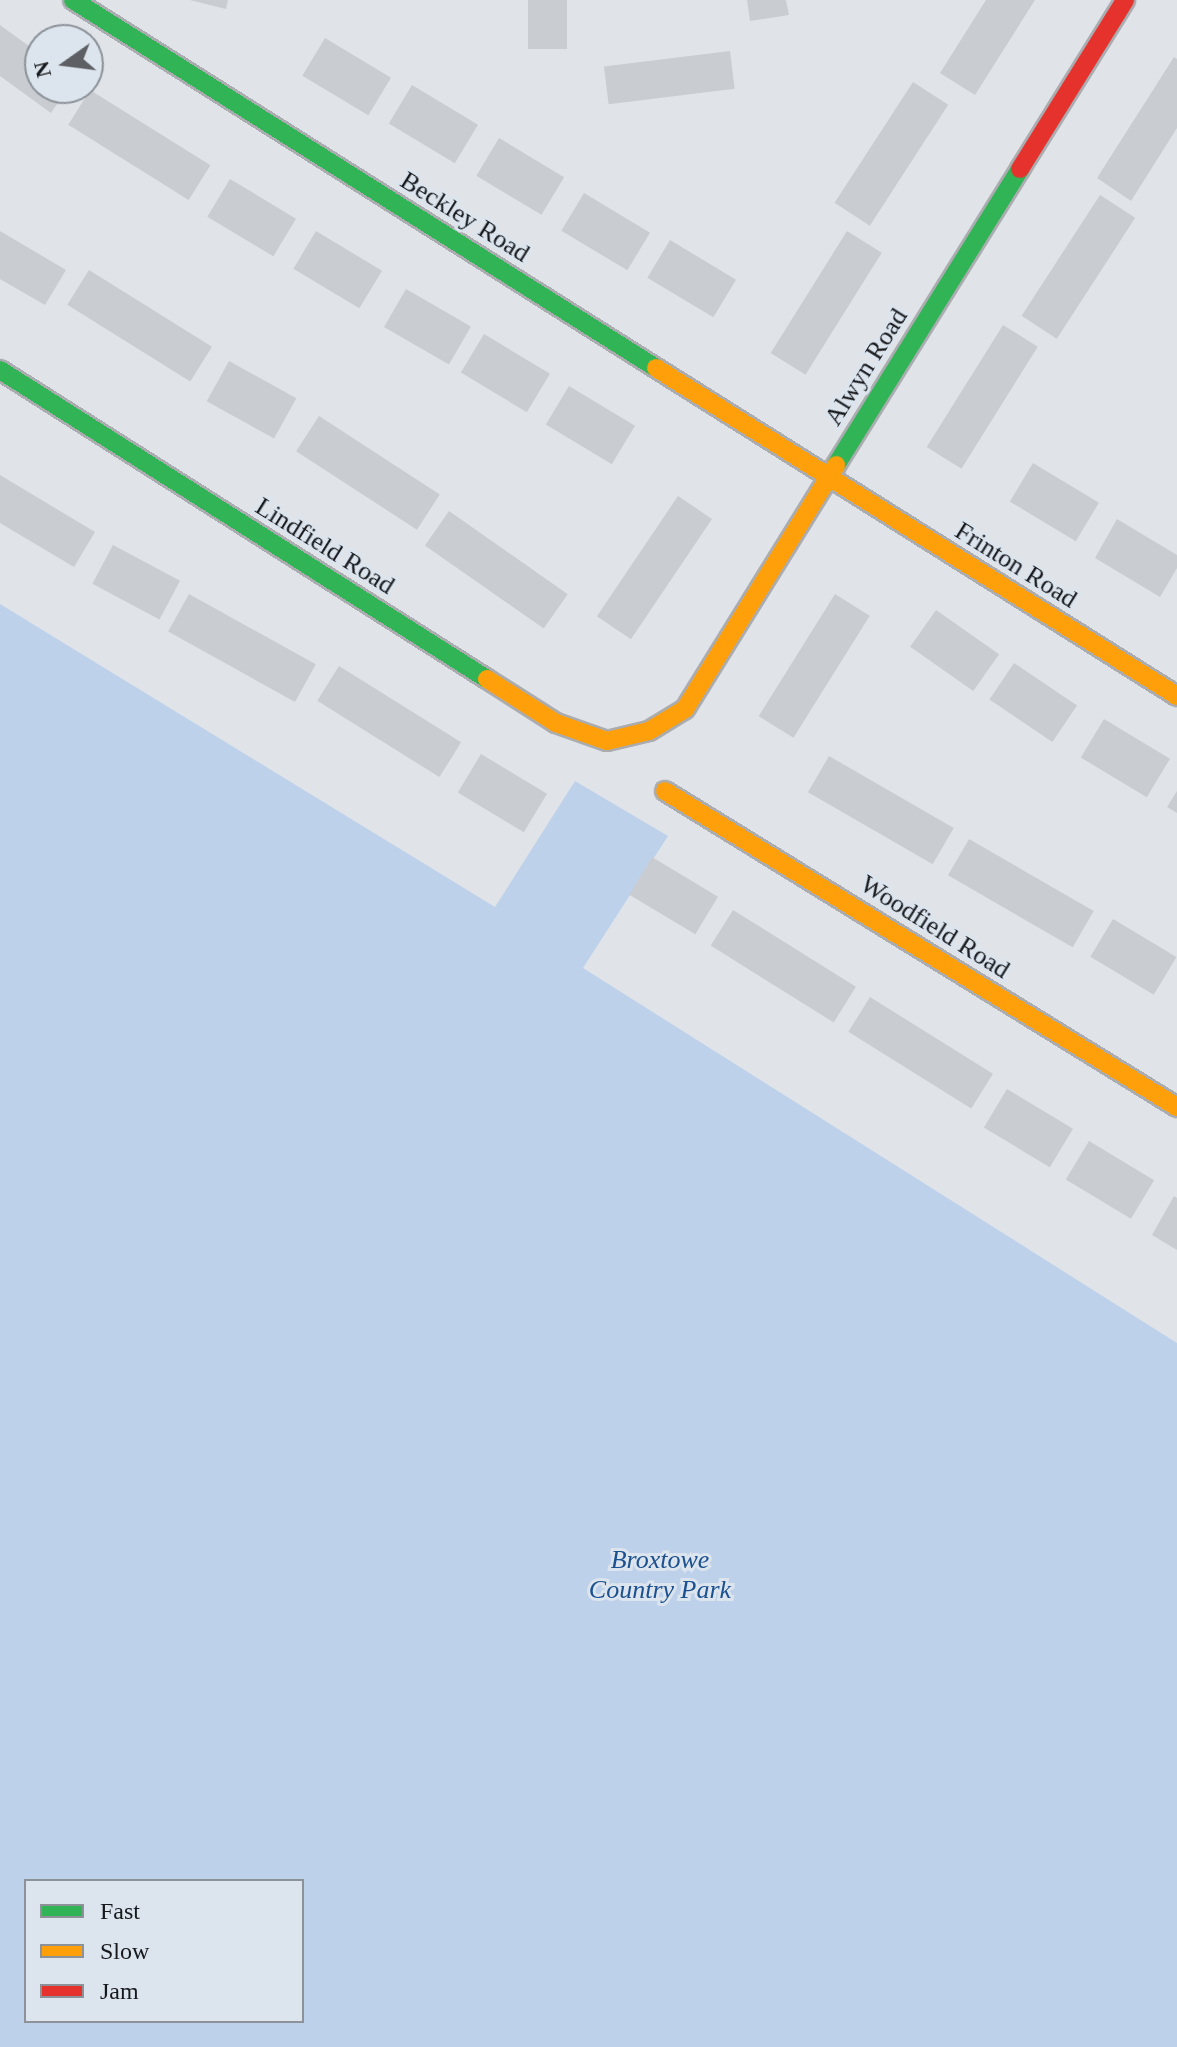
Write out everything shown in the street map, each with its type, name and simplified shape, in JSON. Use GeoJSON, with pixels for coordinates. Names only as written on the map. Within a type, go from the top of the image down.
{"type":"FeatureCollection","features":[{"type":"Feature","properties":{"kind":"street","name":"Beckley Road"},"geometry":{"type":"LineString","coordinates":[[73,0],[828,478]]}},
{"type":"Feature","properties":{"kind":"street","name":"Alwyn Road"},"geometry":{"type":"LineString","coordinates":[[630,738],[649,731],[685,709],[1125,0]]}},
{"type":"Feature","properties":{"kind":"street","name":"Lindfield Road"},"geometry":{"type":"LineString","coordinates":[[0,370],[556,723],[607,741],[630,738]]}},
{"type":"Feature","properties":{"kind":"street","name":"Frinton Road"},"geometry":{"type":"LineString","coordinates":[[828,478],[1177,696]]}},
{"type":"Feature","properties":{"kind":"street","name":"Woodfield Road"},"geometry":{"type":"LineString","coordinates":[[665,791],[1177,1107]]}},
{"type":"Feature","properties":{"kind":"green space","name":"Broxtowe Country Park"},"geometry":{"type":"Polygon","coordinates":[[[0,604],[495,907],[575,781],[668,836],[583,968],[1177,1343],[1177,2047],[0,2047],[0,604]]]}},
{"type":"Feature","properties":{"kind":"building"},"geometry":{"type":"Polygon","coordinates":[[[190,0],[228,0],[226,9],[190,0]]]}},
{"type":"Feature","properties":{"kind":"building"},"geometry":{"type":"Polygon","coordinates":[[[528,0],[567,0],[567,49],[528,49],[528,0]]]}},
{"type":"Feature","properties":{"kind":"building"},"geometry":{"type":"Polygon","coordinates":[[[747,0],[786,0],[789,15],[750,21],[747,0]]]}},
{"type":"Feature","properties":{"kind":"building"},"geometry":{"type":"Polygon","coordinates":[[[986,0],[1035,0],[975,95],[940,73],[986,0]]]}},
{"type":"Feature","properties":{"kind":"building"},"geometry":{"type":"Polygon","coordinates":[[[0,25],[24,42],[24,93],[0,76],[0,25]]]}},
{"type":"Feature","properties":{"kind":"building"},"geometry":{"type":"Polygon","coordinates":[[[325,38],[391,78],[368,115],[302,76],[325,38]]]}},
{"type":"Feature","properties":{"kind":"building"},"geometry":{"type":"Polygon","coordinates":[[[730,51],[735,89],[609,104],[604,66],[730,51]]]}},
{"type":"Feature","properties":{"kind":"building"},"geometry":{"type":"Polygon","coordinates":[[[1174,57],[1177,59],[1177,128],[1131,201],[1097,178],[1174,57]]]}},
{"type":"Feature","properties":{"kind":"building"},"geometry":{"type":"Polygon","coordinates":[[[913,82],[948,105],[870,226],[835,203],[913,82]]]}},
{"type":"Feature","properties":{"kind":"building"},"geometry":{"type":"Polygon","coordinates":[[[412,85],[478,125],[455,163],[389,124],[412,85]]]}},
{"type":"Feature","properties":{"kind":"building"},"geometry":{"type":"Polygon","coordinates":[[[104,99],[210,165],[189,200],[68,125],[81,104],[104,104],[104,99]]]}},
{"type":"Feature","properties":{"kind":"building"},"geometry":{"type":"Polygon","coordinates":[[[39,104],[57,104],[51,113],[39,104]]]}},
{"type":"Feature","properties":{"kind":"building"},"geometry":{"type":"Polygon","coordinates":[[[499,138],[564,177],[541,215],[476,176],[499,138]]]}},
{"type":"Feature","properties":{"kind":"building"},"geometry":{"type":"Polygon","coordinates":[[[230,179],[296,219],[273,256],[207,217],[230,179]]]}},
{"type":"Feature","properties":{"kind":"building"},"geometry":{"type":"Polygon","coordinates":[[[584,193],[650,233],[627,270],[561,231],[584,193]]]}},
{"type":"Feature","properties":{"kind":"building"},"geometry":{"type":"Polygon","coordinates":[[[1100,195],[1135,218],[1057,339],[1022,316],[1100,195]]]}},
{"type":"Feature","properties":{"kind":"building"},"geometry":{"type":"Polygon","coordinates":[[[0,231],[66,270],[45,305],[0,279],[0,231]]]}},
{"type":"Feature","properties":{"kind":"building"},"geometry":{"type":"Polygon","coordinates":[[[316,231],[382,271],[359,308],[293,269],[316,231]]]}},
{"type":"Feature","properties":{"kind":"building"},"geometry":{"type":"Polygon","coordinates":[[[847,231],[882,253],[805,375],[771,353],[847,231]]]}},
{"type":"Feature","properties":{"kind":"building"},"geometry":{"type":"Polygon","coordinates":[[[670,240],[736,280],[713,317],[647,278],[670,240]]]}},
{"type":"Feature","properties":{"kind":"building"},"geometry":{"type":"Polygon","coordinates":[[[89,270],[212,347],[190,382],[67,305],[89,270]]]}},
{"type":"Feature","properties":{"kind":"building"},"geometry":{"type":"Polygon","coordinates":[[[406,289],[471,326],[449,365],[384,327],[406,289]]]}},
{"type":"Feature","properties":{"kind":"building"},"geometry":{"type":"Polygon","coordinates":[[[1003,325],[1038,347],[961,469],[927,447],[1003,325]]]}},
{"type":"Feature","properties":{"kind":"building"},"geometry":{"type":"Polygon","coordinates":[[[484,334],[550,374],[527,412],[461,373],[484,334]]]}},
{"type":"Feature","properties":{"kind":"building"},"geometry":{"type":"Polygon","coordinates":[[[229,361],[296,398],[274,439],[207,401],[229,361]]]}},
{"type":"Feature","properties":{"kind":"building"},"geometry":{"type":"Polygon","coordinates":[[[569,386],[635,426],[612,464],[546,425],[569,386]]]}},
{"type":"Feature","properties":{"kind":"building"},"geometry":{"type":"Polygon","coordinates":[[[319,416],[440,494],[417,530],[296,451],[319,416]]]}},
{"type":"Feature","properties":{"kind":"building"},"geometry":{"type":"Polygon","coordinates":[[[1033,463],[1099,503],[1076,541],[1010,502],[1033,463]]]}},
{"type":"Feature","properties":{"kind":"building"},"geometry":{"type":"Polygon","coordinates":[[[0,475],[95,532],[74,567],[0,523],[0,475]]]}},
{"type":"Feature","properties":{"kind":"building"},"geometry":{"type":"Polygon","coordinates":[[[678,496],[712,519],[631,639],[597,616],[678,496]]]}},
{"type":"Feature","properties":{"kind":"building"},"geometry":{"type":"Polygon","coordinates":[[[449,511],[568,594],[544,629],[425,545],[449,511]]]}},
{"type":"Feature","properties":{"kind":"building"},"geometry":{"type":"Polygon","coordinates":[[[1117,519],[1177,555],[1177,568],[1160,597],[1095,558],[1117,519]]]}},
{"type":"Feature","properties":{"kind":"building"},"geometry":{"type":"Polygon","coordinates":[[[113,545],[180,581],[159,620],[92,584],[113,545]]]}},
{"type":"Feature","properties":{"kind":"building"},"geometry":{"type":"Polygon","coordinates":[[[189,594],[316,664],[295,702],[168,632],[189,594]]]}},
{"type":"Feature","properties":{"kind":"building"},"geometry":{"type":"Polygon","coordinates":[[[835,594],[870,616],[793,738],[759,716],[835,594]]]}},
{"type":"Feature","properties":{"kind":"building"},"geometry":{"type":"Polygon","coordinates":[[[936,610],[999,654],[973,691],[910,647],[936,610]]]}},
{"type":"Feature","properties":{"kind":"building"},"geometry":{"type":"Polygon","coordinates":[[[1014,663],[1077,705],[1052,742],[989,699],[1014,663]]]}},
{"type":"Feature","properties":{"kind":"building"},"geometry":{"type":"Polygon","coordinates":[[[339,666],[461,742],[439,777],[317,701],[339,666]]]}},
{"type":"Feature","properties":{"kind":"building"},"geometry":{"type":"Polygon","coordinates":[[[1104,719],[1170,759],[1147,797],[1081,758],[1104,719]]]}},
{"type":"Feature","properties":{"kind":"building"},"geometry":{"type":"Polygon","coordinates":[[[481,754],[547,794],[524,832],[458,793],[481,754]]]}},
{"type":"Feature","properties":{"kind":"building"},"geometry":{"type":"Polygon","coordinates":[[[829,756],[954,828],[933,864],[808,792],[829,756]]]}},
{"type":"Feature","properties":{"kind":"building"},"geometry":{"type":"Polygon","coordinates":[[[1177,791],[1177,813],[1167,807],[1177,791]]]}},
{"type":"Feature","properties":{"kind":"building"},"geometry":{"type":"Polygon","coordinates":[[[969,839],[1094,911],[1073,947],[948,875],[969,839]]]}},
{"type":"Feature","properties":{"kind":"building"},"geometry":{"type":"Polygon","coordinates":[[[652,857],[718,897],[695,934],[629,895],[652,857]]]}},
{"type":"Feature","properties":{"kind":"building"},"geometry":{"type":"Polygon","coordinates":[[[733,910],[856,987],[834,1022],[711,946],[733,910]]]}},
{"type":"Feature","properties":{"kind":"building"},"geometry":{"type":"Polygon","coordinates":[[[1113,919],[1176,957],[1154,995],[1090,957],[1113,919]]]}},
{"type":"Feature","properties":{"kind":"building"},"geometry":{"type":"Polygon","coordinates":[[[870,997],[993,1074],[971,1109],[848,1032],[870,997]]]}},
{"type":"Feature","properties":{"kind":"building"},"geometry":{"type":"Polygon","coordinates":[[[1007,1089],[1073,1129],[1050,1167],[984,1128],[1007,1089]]]}},
{"type":"Feature","properties":{"kind":"building"},"geometry":{"type":"Polygon","coordinates":[[[1089,1141],[1154,1180],[1131,1219],[1066,1180],[1089,1141]]]}},
{"type":"Feature","properties":{"kind":"building"},"geometry":{"type":"Polygon","coordinates":[[[1174,1196],[1177,1198],[1177,1250],[1152,1235],[1174,1196]]]}},
{"type":"Feature","properties":{"kind":"traffic: fast"},"geometry":{"type":"LineString","coordinates":[[73,0],[656,368]]}},
{"type":"Feature","properties":{"kind":"traffic: fast"},"geometry":{"type":"LineString","coordinates":[[836,465],[1020,169]]}},
{"type":"Feature","properties":{"kind":"traffic: fast"},"geometry":{"type":"LineString","coordinates":[[0,370],[487,679]]}},
{"type":"Feature","properties":{"kind":"traffic: slow"},"geometry":{"type":"LineString","coordinates":[[656,368],[1177,696]]}},
{"type":"Feature","properties":{"kind":"traffic: slow"},"geometry":{"type":"LineString","coordinates":[[487,679],[556,723],[607,741],[649,731],[685,709],[836,465]]}},
{"type":"Feature","properties":{"kind":"traffic: slow"},"geometry":{"type":"LineString","coordinates":[[665,791],[1177,1107]]}},
{"type":"Feature","properties":{"kind":"traffic: jam"},"geometry":{"type":"LineString","coordinates":[[1020,169],[1125,0]]}}]}
